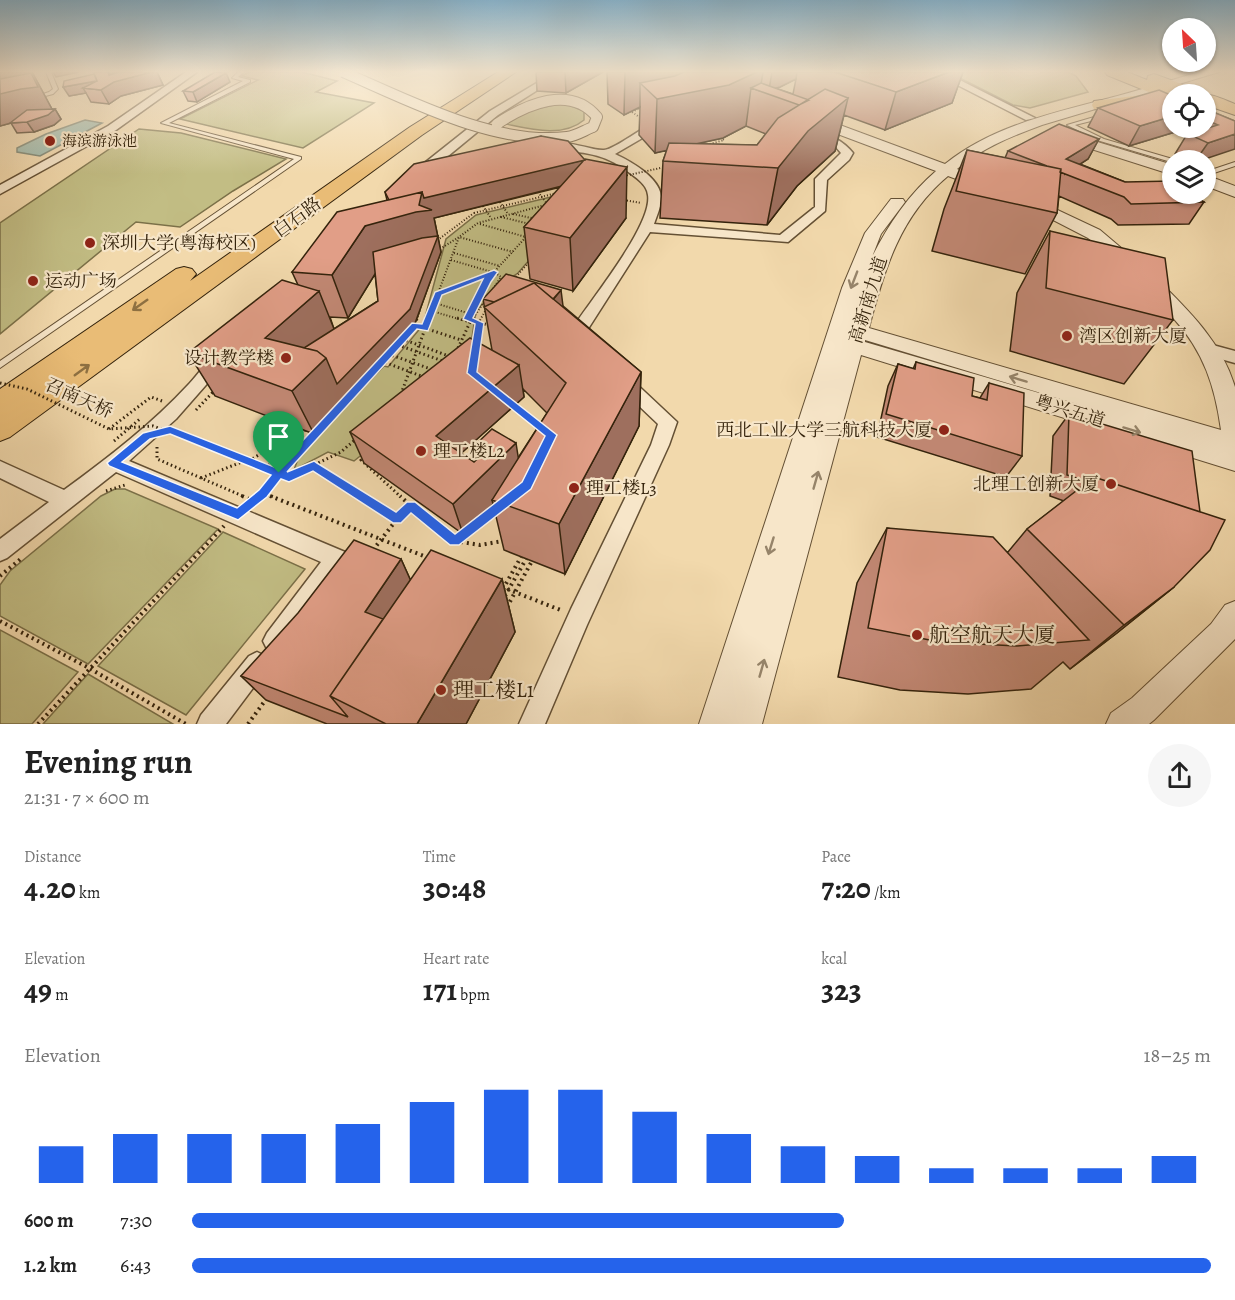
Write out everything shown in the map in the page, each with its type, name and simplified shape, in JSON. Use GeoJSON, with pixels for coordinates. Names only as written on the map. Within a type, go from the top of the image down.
{"type":"FeatureCollection","features":[{"type":"Feature","properties":{"kind":"main road","name":"白石路"},"geometry":{"type":"LineString","coordinates":[[0,403],[393,130],[432,106]]}},
{"type":"Feature","properties":{"kind":"main road","name":"白石路"},"geometry":{"type":"LineString","coordinates":[[0,429],[416,130],[455,106]]}},
{"type":"Feature","properties":{"kind":"main road"},"geometry":{"type":"LineString","coordinates":[[1106,109],[1119,106]]}},
{"type":"Feature","properties":{"kind":"street"},"geometry":{"type":"LineString","coordinates":[[0,190],[112,128],[144,106]]}},
{"type":"Feature","properties":{"kind":"street"},"geometry":{"type":"LineString","coordinates":[[425,106],[480,125]]}},
{"type":"Feature","properties":{"kind":"street"},"geometry":{"type":"LineString","coordinates":[[506,106],[494,113],[419,179],[449,166],[456,156],[489,130],[529,106]]}},
{"type":"Feature","properties":{"kind":"street"},"geometry":{"type":"LineString","coordinates":[[491,128],[552,139],[572,137],[593,127],[597,117],[585,106]]}},
{"type":"Feature","properties":{"kind":"street"},"geometry":{"type":"LineString","coordinates":[[1004,106],[1081,142],[1149,158],[1162,164]]}},
{"type":"Feature","properties":{"kind":"street","name":"高新南九道"},"geometry":{"type":"LineString","coordinates":[[729,722],[847,336],[851,288],[873,233],[889,211],[941,168],[1033,120],[1088,106]]}},
{"type":"Feature","properties":{"kind":"street","name":"高新南九道"},"geometry":{"type":"LineString","coordinates":[[1033,120],[1106,109],[1114,106]]}},
{"type":"Feature","properties":{"kind":"street"},"geometry":{"type":"LineString","coordinates":[[608,153],[672,117]]}},
{"type":"Feature","properties":{"kind":"street"},"geometry":{"type":"LineString","coordinates":[[804,117],[1008,193],[1077,224],[1109,245],[1175,309],[1209,350],[1221,376],[1235,443]]}},
{"type":"Feature","properties":{"kind":"street"},"geometry":{"type":"LineString","coordinates":[[647,228],[783,239],[821,208],[821,178],[845,158],[847,153],[839,144],[808,132]]}},
{"type":"Feature","properties":{"kind":"street"},"geometry":{"type":"LineString","coordinates":[[528,153],[564,148],[608,153],[622,161],[652,187],[656,200],[647,228],[580,329],[582,344],[595,357]]}},
{"type":"Feature","properties":{"kind":"street"},"geometry":{"type":"LineString","coordinates":[[1216,184],[1235,192]]}},
{"type":"Feature","properties":{"kind":"street","name":"粤兴五道"},"geometry":{"type":"LineString","coordinates":[[847,336],[1235,443]]}},
{"type":"Feature","properties":{"kind":"street","name":"粤兴五道"},"geometry":{"type":"LineString","coordinates":[[847,336],[1235,461]]}},
{"type":"Feature","properties":{"kind":"street"},"geometry":{"type":"LineString","coordinates":[[0,551],[113,463],[156,439],[229,347]]}},
{"type":"Feature","properties":{"kind":"street"},"geometry":{"type":"LineString","coordinates":[[1209,350],[1235,357]]}},
{"type":"Feature","properties":{"kind":"street"},"geometry":{"type":"LineString","coordinates":[[532,724],[579,617],[660,445],[668,422],[612,371]]}},
{"type":"Feature","properties":{"kind":"street"},"geometry":{"type":"LineString","coordinates":[[113,463],[337,559],[210,724]]}},
{"type":"Feature","properties":{"kind":"street"},"geometry":{"type":"LineString","coordinates":[[0,469],[65,500]]}},
{"type":"Feature","properties":{"kind":"street"},"geometry":{"type":"LineString","coordinates":[[1122,724],[1143,710],[1221,634],[1235,615]]}},
{"type":"Feature","properties":{"kind":"lane"},"geometry":{"type":"LineString","coordinates":[[0,365],[299,158],[164,123],[198,106]]}},
{"type":"Feature","properties":{"kind":"lane"},"geometry":{"type":"LineString","coordinates":[[1122,111],[1139,106]]}},
{"type":"Feature","properties":{"kind":"lane"},"geometry":{"type":"LineString","coordinates":[[1106,109],[1070,125],[1149,158],[1162,160]]}},
{"type":"Feature","properties":{"kind":"lane"},"geometry":{"type":"LineString","coordinates":[[1216,170],[1235,164]]}},
{"type":"Feature","properties":{"kind":"path"},"geometry":{"type":"LineString","coordinates":[[642,107],[632,112],[646,122]]}},
{"type":"Feature","properties":{"kind":"path"},"geometry":{"type":"LineString","coordinates":[[705,145],[724,140],[721,138]]}},
{"type":"Feature","properties":{"kind":"path"},"geometry":{"type":"LineString","coordinates":[[619,177],[671,165]]}},
{"type":"Feature","properties":{"kind":"path"},"geometry":{"type":"LineString","coordinates":[[618,172],[630,184]]}},
{"type":"Feature","properties":{"kind":"path"},"geometry":{"type":"LineString","coordinates":[[538,192],[551,210]]}},
{"type":"Feature","properties":{"kind":"path"},"geometry":{"type":"LineString","coordinates":[[429,246],[474,213],[559,192]]}},
{"type":"Feature","properties":{"kind":"path"},"geometry":{"type":"LineString","coordinates":[[639,193],[640,202]]}},
{"type":"Feature","properties":{"kind":"path"},"geometry":{"type":"LineString","coordinates":[[618,202],[626,200]]}},
{"type":"Feature","properties":{"kind":"path"},"geometry":{"type":"LineString","coordinates":[[499,216],[538,224],[541,220],[509,214],[500,202]]}},
{"type":"Feature","properties":{"kind":"path"},"geometry":{"type":"LineString","coordinates":[[437,258],[440,247],[478,223],[557,202]]}},
{"type":"Feature","properties":{"kind":"path"},"geometry":{"type":"LineString","coordinates":[[483,206],[492,218]]}},
{"type":"Feature","properties":{"kind":"path"},"geometry":{"type":"LineString","coordinates":[[478,223],[527,237]]}},
{"type":"Feature","properties":{"kind":"path"},"geometry":{"type":"LineString","coordinates":[[490,325],[468,319],[487,281],[532,231]]}},
{"type":"Feature","properties":{"kind":"path"},"geometry":{"type":"LineString","coordinates":[[459,237],[513,252]]}},
{"type":"Feature","properties":{"kind":"path"},"geometry":{"type":"LineString","coordinates":[[399,397],[459,237]]}},
{"type":"Feature","properties":{"kind":"path"},"geometry":{"type":"LineString","coordinates":[[454,253],[500,266]]}},
{"type":"Feature","properties":{"kind":"path"},"geometry":{"type":"LineString","coordinates":[[511,282],[533,258]]}},
{"type":"Feature","properties":{"kind":"path"},"geometry":{"type":"LineString","coordinates":[[451,260],[494,272],[501,277],[474,315],[458,349]]}},
{"type":"Feature","properties":{"kind":"path"},"geometry":{"type":"LineString","coordinates":[[438,294],[494,272]]}},
{"type":"Feature","properties":{"kind":"path"},"geometry":{"type":"LineString","coordinates":[[376,366],[415,325],[423,303]]}},
{"type":"Feature","properties":{"kind":"path"},"geometry":{"type":"LineString","coordinates":[[435,303],[474,315]]}},
{"type":"Feature","properties":{"kind":"path"},"geometry":{"type":"LineString","coordinates":[[475,353],[481,315],[488,307]]}},
{"type":"Feature","properties":{"kind":"path"},"geometry":{"type":"LineString","coordinates":[[432,311],[471,322]]}},
{"type":"Feature","properties":{"kind":"path"},"geometry":{"type":"LineString","coordinates":[[415,325],[461,340]]}},
{"type":"Feature","properties":{"kind":"path"},"geometry":{"type":"LineString","coordinates":[[402,339],[454,358]]}},
{"type":"Feature","properties":{"kind":"path"},"geometry":{"type":"LineString","coordinates":[[397,345],[452,365]]}},
{"type":"Feature","properties":{"kind":"path"},"geometry":{"type":"LineString","coordinates":[[388,354],[433,370]]}},
{"type":"Feature","properties":{"kind":"path"},"geometry":{"type":"LineString","coordinates":[[381,361],[428,378]]}},
{"type":"Feature","properties":{"kind":"path","name":"召南天桥"},"geometry":{"type":"LineString","coordinates":[[0,383],[27,389],[109,429],[153,426],[265,469],[304,430]]}},
{"type":"Feature","properties":{"kind":"path"},"geometry":{"type":"LineString","coordinates":[[192,413],[214,390]]}},
{"type":"Feature","properties":{"kind":"path"},"geometry":{"type":"LineString","coordinates":[[109,429],[151,397],[163,401],[154,408]]}},
{"type":"Feature","properties":{"kind":"path"},"geometry":{"type":"LineString","coordinates":[[507,401],[551,435]]}},
{"type":"Feature","properties":{"kind":"path"},"geometry":{"type":"LineString","coordinates":[[122,433],[146,414]]}},
{"type":"Feature","properties":{"kind":"path"},"geometry":{"type":"LineString","coordinates":[[38,724],[89,668],[263,493],[324,423]]}},
{"type":"Feature","properties":{"kind":"path"},"geometry":{"type":"LineString","coordinates":[[156,439],[172,431],[178,425]]}},
{"type":"Feature","properties":{"kind":"path"},"geometry":{"type":"LineString","coordinates":[[156,439],[172,431],[289,477],[340,452],[364,433]]}},
{"type":"Feature","properties":{"kind":"path"},"geometry":{"type":"LineString","coordinates":[[156,439],[157,459],[201,478],[237,518]]}},
{"type":"Feature","properties":{"kind":"path"},"geometry":{"type":"LineString","coordinates":[[201,478],[248,461],[271,446],[287,446]]}},
{"type":"Feature","properties":{"kind":"path"},"geometry":{"type":"LineString","coordinates":[[370,453],[361,460],[411,506],[454,541],[480,545],[510,540]]}},
{"type":"Feature","properties":{"kind":"path"},"geometry":{"type":"LineString","coordinates":[[314,466],[397,519]]}},
{"type":"Feature","properties":{"kind":"path"},"geometry":{"type":"LineString","coordinates":[[99,494],[117,486],[135,486]]}},
{"type":"Feature","properties":{"kind":"path"},"geometry":{"type":"LineString","coordinates":[[263,493],[438,562]]}},
{"type":"Feature","properties":{"kind":"path"},"geometry":{"type":"LineString","coordinates":[[370,553],[397,519],[411,506]]}},
{"type":"Feature","properties":{"kind":"path"},"geometry":{"type":"LineString","coordinates":[[454,541],[500,506]]}},
{"type":"Feature","properties":{"kind":"path"},"geometry":{"type":"LineString","coordinates":[[214,522],[237,518]]}},
{"type":"Feature","properties":{"kind":"path"},"geometry":{"type":"LineString","coordinates":[[0,576],[27,553]]}},
{"type":"Feature","properties":{"kind":"path"},"geometry":{"type":"LineString","coordinates":[[500,599],[524,558]]}},
{"type":"Feature","properties":{"kind":"path"},"geometry":{"type":"LineString","coordinates":[[502,615],[532,561]]}},
{"type":"Feature","properties":{"kind":"path"},"geometry":{"type":"LineString","coordinates":[[492,583],[579,617]]}},
{"type":"Feature","properties":{"kind":"path"},"geometry":{"type":"LineString","coordinates":[[0,621],[89,668],[186,724]]}},
{"type":"Feature","properties":{"kind":"path"},"geometry":{"type":"LineString","coordinates":[[248,724],[268,696]]}},
{"type":"Feature","properties":{"kind":"shaded area"},"geometry":{"type":"Polygon","coordinates":[[[206,106],[370,106],[303,148],[180,119],[206,106]]]}},
{"type":"Feature","properties":{"kind":"shaded area"},"geometry":{"type":"Polygon","coordinates":[[[550,106],[570,106],[584,111],[584,120],[566,129],[546,131],[506,124],[522,112],[550,106]]]}},
{"type":"Feature","properties":{"kind":"shaded area"},"geometry":{"type":"Polygon","coordinates":[[[1017,106],[1038,106],[1030,108],[1017,106]]]}},
{"type":"Feature","properties":{"kind":"shaded area","name":"海滨游泳池"},"geometry":{"type":"Polygon","coordinates":[[[85,120],[102,123],[40,156],[17,152],[17,148],[46,134],[85,120]]]}},
{"type":"Feature","properties":{"kind":"shaded area","name":"运动广场"},"geometry":{"type":"Polygon","coordinates":[[[139,129],[181,133],[286,159],[180,227],[136,222],[0,334],[0,223],[139,129]]]}},
{"type":"Feature","properties":{"kind":"shaded area"},"geometry":{"type":"Polygon","coordinates":[[[576,191],[578,204],[518,273],[500,285],[476,311],[467,370],[354,461],[328,452],[294,470],[300,453],[384,366],[388,367],[423,325],[446,239],[476,215],[576,191]]]}},
{"type":"Feature","properties":{"kind":"shaded area"},"geometry":{"type":"Polygon","coordinates":[[[115,489],[125,489],[218,529],[88,664],[0,616],[0,585],[10,571],[101,496],[115,489]]]}},
{"type":"Feature","properties":{"kind":"shaded area"},"geometry":{"type":"Polygon","coordinates":[[[223,532],[305,569],[186,715],[98,666],[223,532]]]}},
{"type":"Feature","properties":{"kind":"shaded area"},"geometry":{"type":"Polygon","coordinates":[[[0,630],[78,672],[32,724],[0,724],[0,630]]]}},
{"type":"Feature","properties":{"kind":"shaded area"},"geometry":{"type":"Polygon","coordinates":[[[88,674],[173,724],[43,724],[88,674]]]}},
{"type":"Feature","properties":{"kind":"building"},"geometry":{"type":"Polygon","coordinates":[[[798,106],[839,106],[808,131],[778,168],[663,161],[669,143],[757,145],[778,118],[798,106]]]}},
{"type":"Feature","properties":{"kind":"building"},"geometry":{"type":"Polygon","coordinates":[[[1106,106],[1162,106],[1162,119],[1140,126],[1098,108],[1106,106]]]}},
{"type":"Feature","properties":{"kind":"building"},"geometry":{"type":"Polygon","coordinates":[[[55,109],[48,115],[27,122],[10,123],[27,110],[55,109]]]}},
{"type":"Feature","properties":{"kind":"building"},"geometry":{"type":"Polygon","coordinates":[[[1216,113],[1235,121],[1235,134],[1208,143],[1197,138],[1216,138],[1216,126],[1218,125],[1216,124],[1216,113]]]}},
{"type":"Feature","properties":{"kind":"building"},"geometry":{"type":"Polygon","coordinates":[[[1059,124],[1099,139],[1066,159],[1125,182],[1162,181],[1162,203],[1131,204],[1124,197],[1060,172],[1061,169],[1008,151],[1059,124]]]}},
{"type":"Feature","properties":{"kind":"building"},"geometry":{"type":"Polygon","coordinates":[[[541,136],[568,141],[585,160],[424,198],[422,192],[389,200],[385,192],[414,164],[541,136]]]}},
{"type":"Feature","properties":{"kind":"building"},"geometry":{"type":"Polygon","coordinates":[[[967,150],[1061,169],[1057,213],[956,191],[967,150]]]}},
{"type":"Feature","properties":{"kind":"building"},"geometry":{"type":"Polygon","coordinates":[[[585,159],[627,167],[570,238],[524,227],[585,159]]]}},
{"type":"Feature","properties":{"kind":"building"},"geometry":{"type":"Polygon","coordinates":[[[422,192],[419,205],[432,210],[365,226],[332,275],[292,272],[337,212],[422,192]]]}},
{"type":"Feature","properties":{"kind":"building"},"geometry":{"type":"Polygon","coordinates":[[[1050,231],[1165,258],[1173,320],[1046,288],[1050,231]]]}},
{"type":"Feature","properties":{"kind":"building"},"geometry":{"type":"Polygon","coordinates":[[[438,236],[410,309],[337,384],[326,358],[317,351],[304,348],[378,301],[373,252],[422,238],[438,236]]]}},
{"type":"Feature","properties":{"kind":"building"},"geometry":{"type":"Polygon","coordinates":[[[506,274],[561,290],[553,299],[534,283],[494,302],[483,299],[506,274]]]}},
{"type":"Feature","properties":{"kind":"building"},"geometry":{"type":"Polygon","coordinates":[[[282,280],[319,291],[265,338],[317,351],[326,358],[292,391],[188,353],[282,280]]]}},
{"type":"Feature","properties":{"kind":"building"},"geometry":{"type":"Polygon","coordinates":[[[534,283],[641,372],[559,524],[492,500],[566,383],[484,307],[534,283]]]}},
{"type":"Feature","properties":{"kind":"building"},"geometry":{"type":"Polygon","coordinates":[[[470,338],[519,365],[436,436],[474,462],[483,454],[472,448],[492,429],[516,443],[453,504],[350,432],[470,338]]]}},
{"type":"Feature","properties":{"kind":"building"},"geometry":{"type":"Polygon","coordinates":[[[916,362],[974,378],[972,396],[987,400],[989,383],[1024,393],[1022,456],[886,414],[898,364],[915,369],[916,362]]]}},
{"type":"Feature","properties":{"kind":"building"},"geometry":{"type":"Polygon","coordinates":[[[1069,414],[1192,451],[1200,512],[1094,477],[1089,482],[1067,475],[1069,414]]]}},
{"type":"Feature","properties":{"kind":"building"},"geometry":{"type":"Polygon","coordinates":[[[1094,477],[1225,520],[1210,550],[1174,587],[1124,625],[1027,529],[1094,477]]]}},
{"type":"Feature","properties":{"kind":"building"},"geometry":{"type":"Polygon","coordinates":[[[887,528],[993,537],[1089,640],[1017,646],[940,642],[868,628],[887,528]]]}},
{"type":"Feature","properties":{"kind":"building"},"geometry":{"type":"Polygon","coordinates":[[[354,540],[401,559],[365,612],[383,619],[330,696],[348,717],[241,676],[298,613],[354,540]]]}},
{"type":"Feature","properties":{"kind":"building"},"geometry":{"type":"Polygon","coordinates":[[[431,550],[502,579],[417,724],[386,724],[330,696],[431,550]]]}},
{"type":"Feature","properties":{"kind":"place","name":"海滨游泳池"},"geometry":{"type":"Point","coordinates":[50,141]}},
{"type":"Feature","properties":{"kind":"place","name":"深圳大学(粤海校区)"},"geometry":{"type":"Point","coordinates":[90,243]}},
{"type":"Feature","properties":{"kind":"place","name":"运动广场"},"geometry":{"type":"Point","coordinates":[33,281]}},
{"type":"Feature","properties":{"kind":"place","name":"湾区创新大厦"},"geometry":{"type":"Point","coordinates":[1067,336]}},
{"type":"Feature","properties":{"kind":"place","name":"设计教学楼"},"geometry":{"type":"Point","coordinates":[286,358]}},
{"type":"Feature","properties":{"kind":"place","name":"西北工业大学三航科技大厦"},"geometry":{"type":"Point","coordinates":[944,430]}},
{"type":"Feature","properties":{"kind":"place","name":"理工楼L2"},"geometry":{"type":"Point","coordinates":[421,451]}},
{"type":"Feature","properties":{"kind":"place","name":"北理工创新大厦"},"geometry":{"type":"Point","coordinates":[1111,484]}},
{"type":"Feature","properties":{"kind":"place","name":"理工楼L3"},"geometry":{"type":"Point","coordinates":[574,488]}},
{"type":"Feature","properties":{"kind":"place","name":"航空航天大厦"},"geometry":{"type":"Point","coordinates":[917,635]}},
{"type":"Feature","properties":{"kind":"place","name":"理工楼L1"},"geometry":{"type":"Point","coordinates":[441,690]}},
{"type":"Feature","properties":{"kind":"route"},"geometry":{"type":"LineString","coordinates":[[279,473],[170,430],[146,436],[113,463],[238,514],[263,493],[279,473],[289,477],[314,466],[397,519],[411,506],[454,541],[526,485],[551,435],[472,373],[480,323],[468,319],[494,272],[438,294],[425,329],[415,325],[279,473]]}}]}
